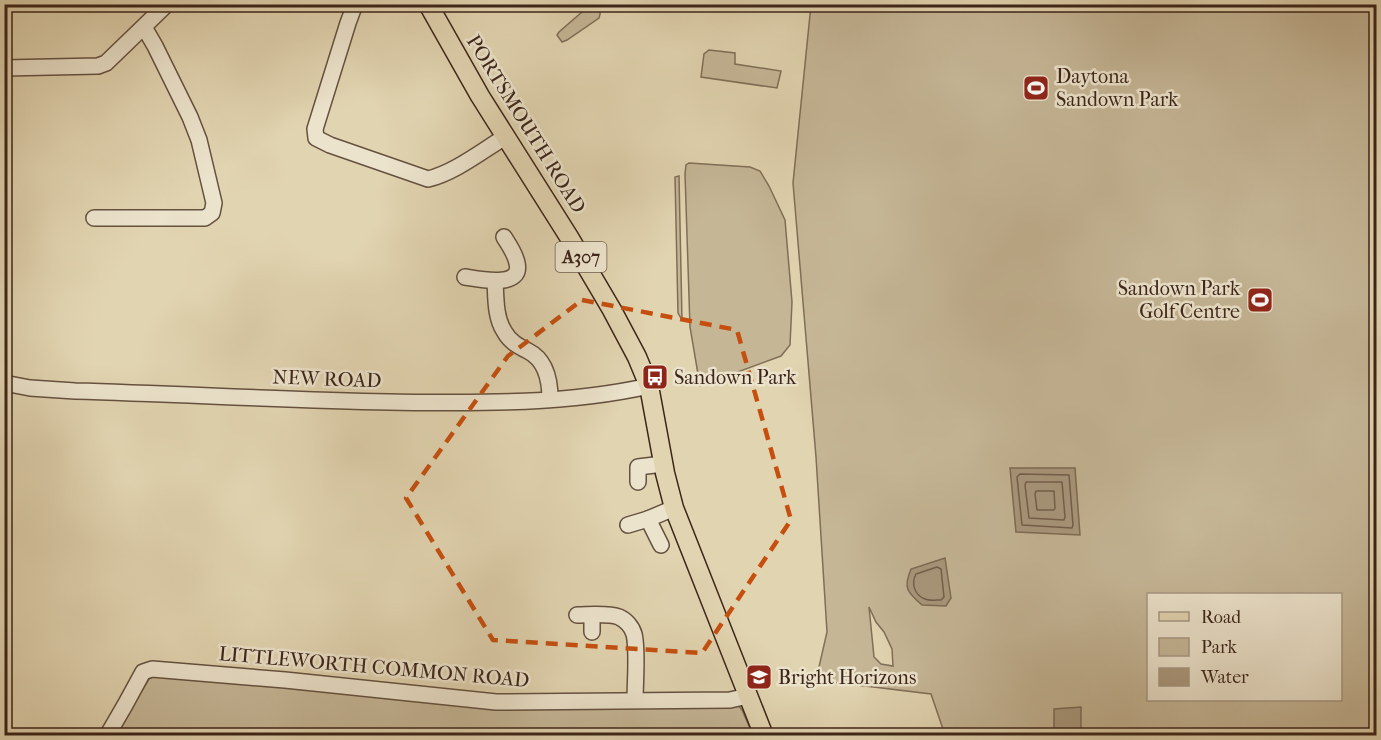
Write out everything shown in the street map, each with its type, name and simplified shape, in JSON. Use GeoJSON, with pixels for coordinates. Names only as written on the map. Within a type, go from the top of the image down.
{"type":"FeatureCollection","features":[{"type":"Feature","properties":{"kind":"main road","name":"PORTSMOUTH ROAD"},"geometry":{"type":"LineString","coordinates":[[428,4],[471,82],[607,301],[636,357],[648,386],[674,508],[764,735]]}},
{"type":"Feature","properties":{"kind":"street"},"geometry":{"type":"LineString","coordinates":[[4,68],[98,66],[106,63],[167,4]]}},
{"type":"Feature","properties":{"kind":"street"},"geometry":{"type":"LineString","coordinates":[[355,4],[315,129],[316,138],[428,179],[457,166],[505,137]]}},
{"type":"Feature","properties":{"kind":"street"},"geometry":{"type":"LineString","coordinates":[[94,218],[205,218],[212,213],[214,203],[195,128],[144,27]]}},
{"type":"Feature","properties":{"kind":"street"},"geometry":{"type":"LineString","coordinates":[[465,277],[495,281],[512,277],[517,271],[517,264],[504,237]]}},
{"type":"Feature","properties":{"kind":"street"},"geometry":{"type":"LineString","coordinates":[[495,281],[492,319],[510,340],[539,359],[548,377],[550,399]]}},
{"type":"Feature","properties":{"kind":"street","name":"NEW ROAD"},"geometry":{"type":"LineString","coordinates":[[4,383],[30,388],[75,391],[443,403],[602,395],[648,386]]}},
{"type":"Feature","properties":{"kind":"street"},"geometry":{"type":"LineString","coordinates":[[638,482],[638,467],[663,464]]}},
{"type":"Feature","properties":{"kind":"street"},"geometry":{"type":"LineString","coordinates":[[628,525],[674,508]]}},
{"type":"Feature","properties":{"kind":"street"},"geometry":{"type":"LineString","coordinates":[[648,519],[661,545]]}},
{"type":"Feature","properties":{"kind":"street"},"geometry":{"type":"LineString","coordinates":[[591,632],[584,615],[619,617],[628,623],[634,633],[635,700]]}},
{"type":"Feature","properties":{"kind":"street","name":"LITTLEWORTH COMMON ROAD"},"geometry":{"type":"LineString","coordinates":[[107,735],[143,672],[152,669],[496,702],[730,700],[748,696]]}},
{"type":"Feature","properties":{"kind":"highlighted area"},"geometry":{"type":"Polygon","coordinates":[[[582,300],[737,330],[791,520],[702,653],[493,640],[406,498],[508,356],[582,300]]]}},
{"type":"Feature","properties":{"kind":"green space"},"geometry":{"type":"Polygon","coordinates":[[[590,5],[599,9],[599,18],[562,42],[557,35],[559,32],[590,5]]]}},
{"type":"Feature","properties":{"kind":"green space"},"geometry":{"type":"Polygon","coordinates":[[[811,5],[1376,5],[1376,735],[945,735],[931,694],[816,680],[827,632],[816,457],[793,183],[811,5]],[[869,607],[874,657],[881,664],[893,666],[892,649],[869,607]]]}},
{"type":"Feature","properties":{"kind":"green space"},"geometry":{"type":"Polygon","coordinates":[[[709,50],[735,53],[735,64],[781,71],[777,88],[701,77],[704,54],[709,50]]]}},
{"type":"Feature","properties":{"kind":"green space"},"geometry":{"type":"Polygon","coordinates":[[[689,163],[750,167],[760,171],[785,220],[792,302],[790,345],[781,356],[700,386],[690,327],[685,174],[686,165],[689,163]]]}},
{"type":"Feature","properties":{"kind":"green space"},"geometry":{"type":"Polygon","coordinates":[[[679,176],[682,320],[678,313],[675,177],[679,176]]]}},
{"type":"Feature","properties":{"kind":"green space"},"geometry":{"type":"Polygon","coordinates":[[[161,674],[459,704],[738,705],[753,735],[114,736],[149,679],[161,674]]]}},
{"type":"Feature","properties":{"kind":"water"},"geometry":{"type":"Polygon","coordinates":[[[1010,468],[1075,468],[1080,535],[1016,532],[1010,468]]]}},
{"type":"Feature","properties":{"kind":"water"},"geometry":{"type":"Polygon","coordinates":[[[945,558],[951,598],[946,606],[922,605],[908,589],[907,581],[911,569],[945,558]]]}},
{"type":"Feature","properties":{"kind":"water"},"geometry":{"type":"Polygon","coordinates":[[[1081,707],[1081,735],[1054,735],[1054,709],[1081,707]]]}},
{"type":"Feature","properties":{"kind":"place","name":"Daytona Sandown Park"},"geometry":{"type":"Point","coordinates":[1036,88]}},
{"type":"Feature","properties":{"kind":"place","name":"Sandown Park Golf Centre"},"geometry":{"type":"Point","coordinates":[1260,300]}},
{"type":"Feature","properties":{"kind":"place","name":"Sandown Park"},"geometry":{"type":"Point","coordinates":[655,377]}},
{"type":"Feature","properties":{"kind":"place","name":"Bright Horizons"},"geometry":{"type":"Point","coordinates":[759,677]}}]}
